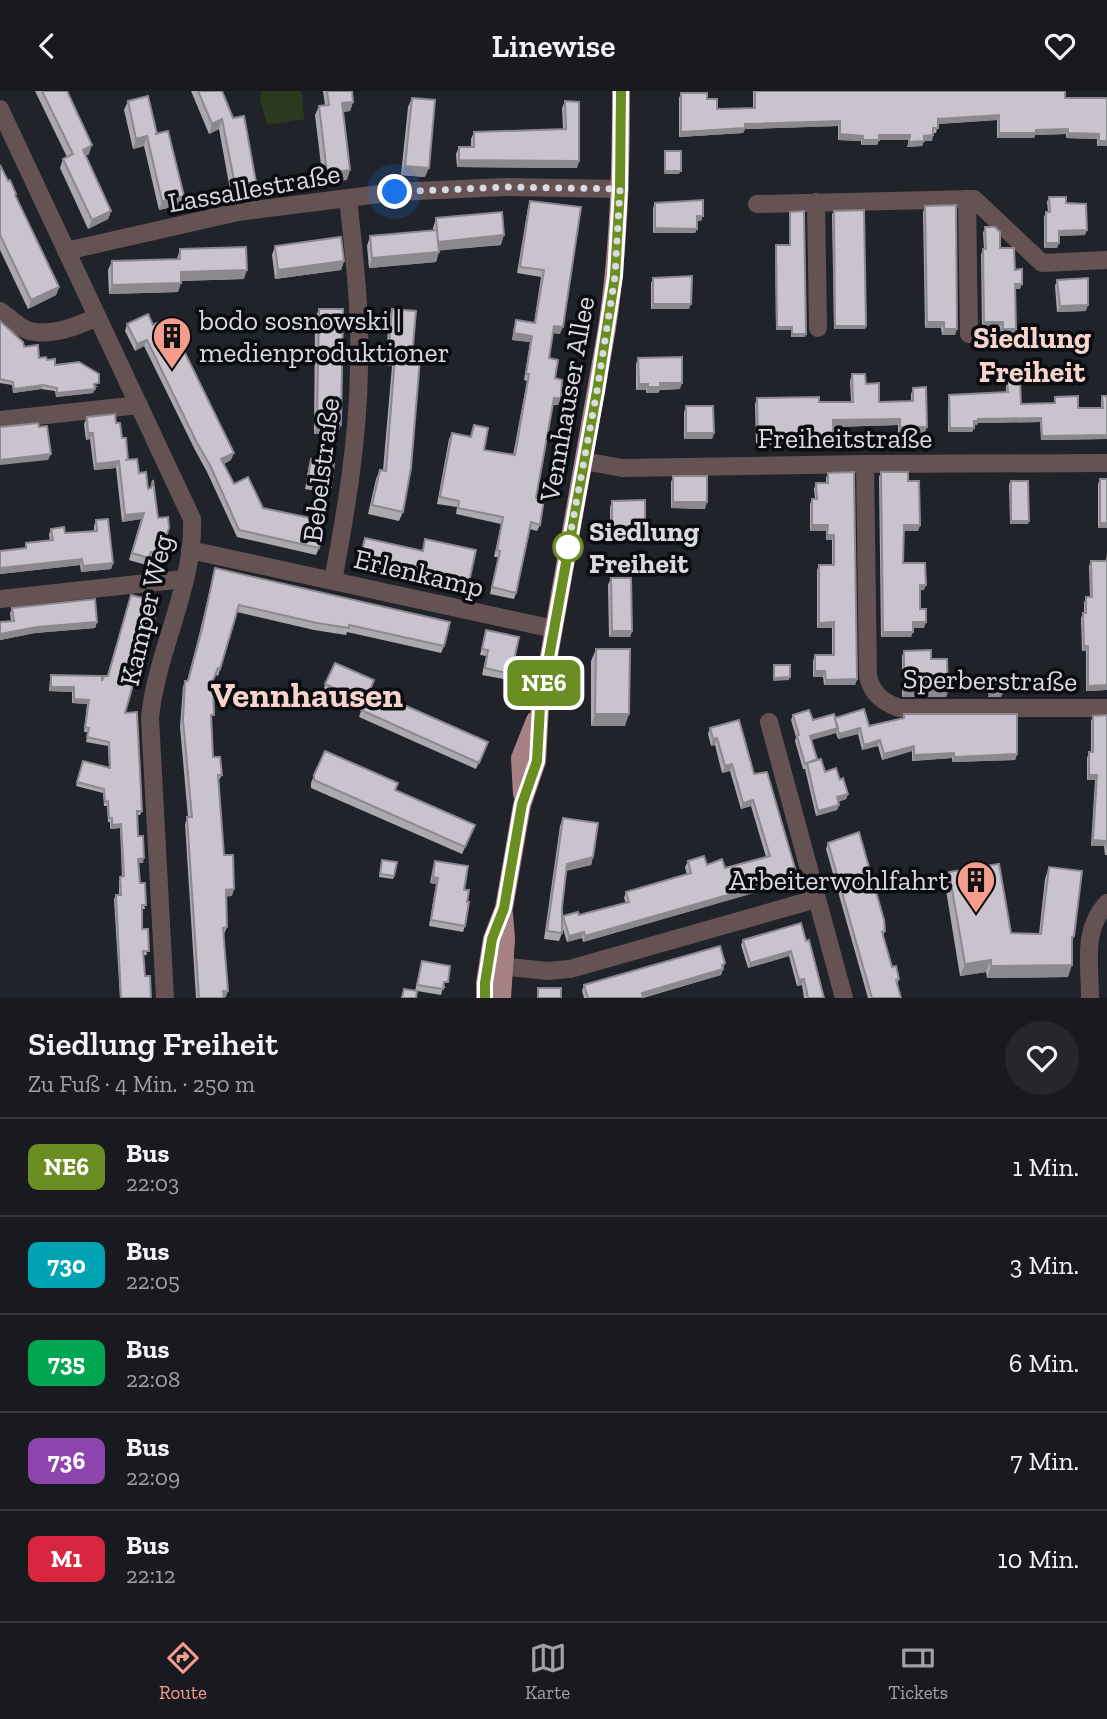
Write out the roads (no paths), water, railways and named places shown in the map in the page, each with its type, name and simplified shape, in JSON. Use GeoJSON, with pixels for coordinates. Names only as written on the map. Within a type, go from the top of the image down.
{"type":"FeatureCollection","features":[{"type":"Feature","properties":{"kind":"main road","name":"Vennhauser Allee"},"geometry":{"type":"LineString","coordinates":[[502,998],[492,939],[504,908],[522,804],[537,761],[539,712],[615,276],[620,189],[621,91]]}},
{"type":"Feature","properties":{"kind":"main road","name":"Vennhauser Allee"},"geometry":{"type":"LineString","coordinates":[[485,998],[496,966]]}},
{"type":"Feature","properties":{"kind":"street","name":"Kamper Weg"},"geometry":{"type":"LineString","coordinates":[[0,109],[192,519],[193,535],[184,579],[152,696],[150,718],[165,998]]}},
{"type":"Feature","properties":{"kind":"street","name":"Lassallestraße"},"geometry":{"type":"LineString","coordinates":[[66,251],[238,212],[395,192],[505,187],[620,189]]}},
{"type":"Feature","properties":{"kind":"street","name":"Bebelstraße"},"geometry":{"type":"LineString","coordinates":[[333,581],[351,484],[360,368],[354,250],[348,198]]}},
{"type":"Feature","properties":{"kind":"street"},"geometry":{"type":"LineString","coordinates":[[967,199],[969,334]]}},
{"type":"Feature","properties":{"kind":"street"},"geometry":{"type":"LineString","coordinates":[[757,204],[974,199],[1042,263],[1107,260]]}},
{"type":"Feature","properties":{"kind":"street"},"geometry":{"type":"LineString","coordinates":[[816,202],[818,328]]}},
{"type":"Feature","properties":{"kind":"street"},"geometry":{"type":"LineString","coordinates":[[0,310],[26,330],[45,331],[74,327],[97,317]]}},
{"type":"Feature","properties":{"kind":"street"},"geometry":{"type":"LineString","coordinates":[[0,420],[139,405]]}},
{"type":"Feature","properties":{"kind":"street","name":"Freiheitstraße"},"geometry":{"type":"LineString","coordinates":[[584,461],[622,468],[1107,463]]}},
{"type":"Feature","properties":{"kind":"street","name":"Sperberstraße"},"geometry":{"type":"LineString","coordinates":[[865,464],[868,677],[884,702],[899,708],[1107,708]]}},
{"type":"Feature","properties":{"kind":"street","name":"Erlenkamp"},"geometry":{"type":"LineString","coordinates":[[190,549],[554,628]]}},
{"type":"Feature","properties":{"kind":"street"},"geometry":{"type":"LineString","coordinates":[[0,599],[184,579]]}},
{"type":"Feature","properties":{"kind":"street"},"geometry":{"type":"LineString","coordinates":[[769,722],[844,998]]}},
{"type":"Feature","properties":{"kind":"street"},"geometry":{"type":"LineString","coordinates":[[496,966],[559,971],[570,969],[816,898]]}},
{"type":"Feature","properties":{"kind":"street"},"geometry":{"type":"LineString","coordinates":[[1090,998],[1090,932],[1097,915],[1107,903]]}},
{"type":"Feature","properties":{"kind":"place","name":"bodo sosnowski | medienproduktioner"},"geometry":{"type":"Point","coordinates":[172,370]}},
{"type":"Feature","properties":{"kind":"place","name":"Siedlung Freiheit"},"geometry":{"type":"Point","coordinates":[568,547]}},
{"type":"Feature","properties":{"kind":"place","name":"Arbeiterwohlfahrt"},"geometry":{"type":"Point","coordinates":[976,914]}},
{"type":"Feature","properties":{"kind":"district","name":"Siedlung Freiheit"},"geometry":{"type":"Point","coordinates":[1032,356]}},
{"type":"Feature","properties":{"kind":"district","name":"Vennhausen"},"geometry":{"type":"Point","coordinates":[307,695]}}]}
